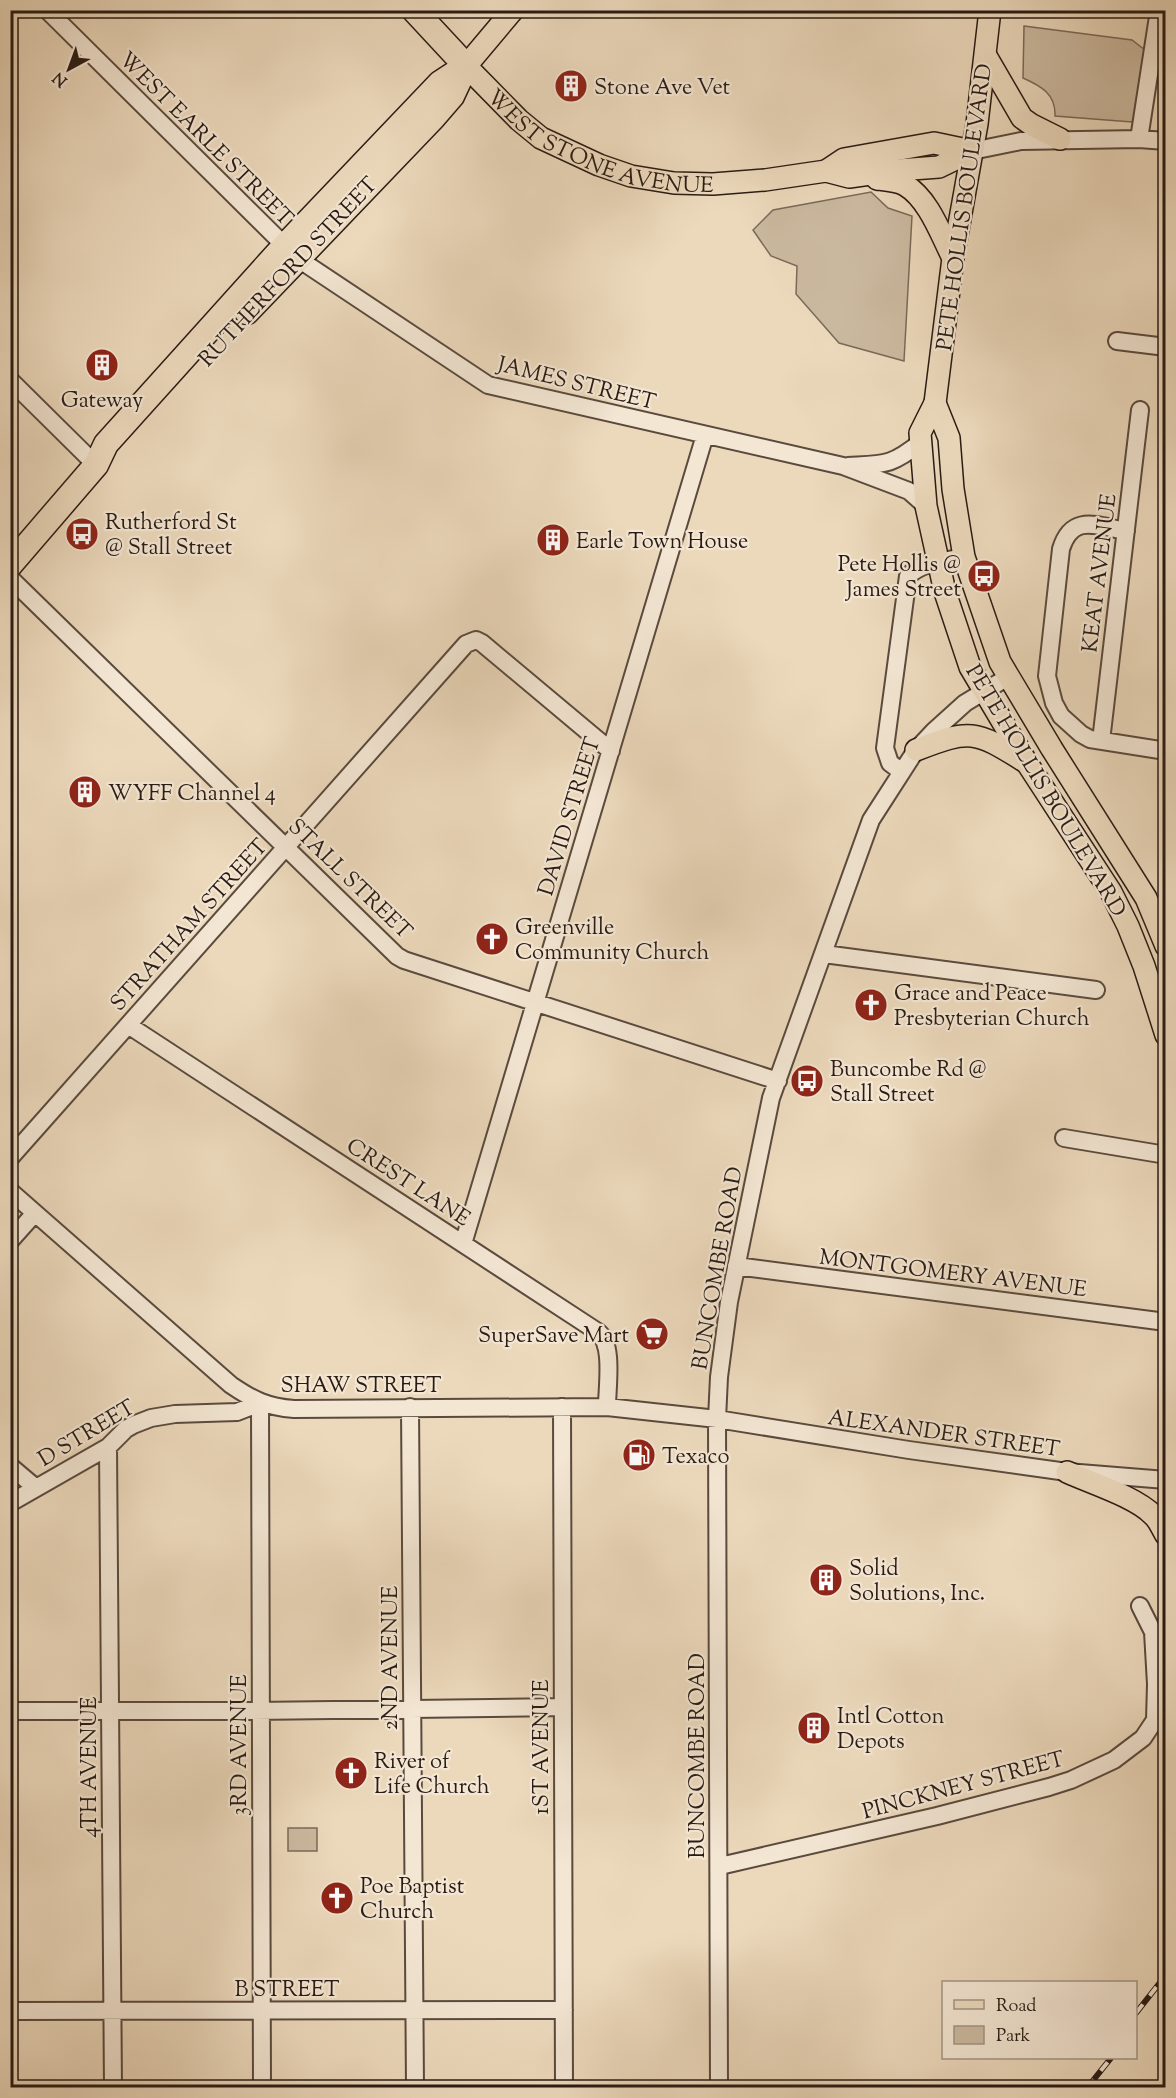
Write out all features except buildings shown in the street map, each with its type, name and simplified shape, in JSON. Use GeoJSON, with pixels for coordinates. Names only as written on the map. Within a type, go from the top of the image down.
{"type":"FeatureCollection","features":[{"type":"Feature","properties":{"kind":"highway","name":"WEST STONE AVENUE"},"geometry":{"type":"LineString","coordinates":[[414,10],[466,66]]}},
{"type":"Feature","properties":{"kind":"highway","name":"RUTHERFORD STREET"},"geometry":{"type":"LineString","coordinates":[[10,566],[96,465],[106,444],[291,252],[440,83],[466,66]]}},
{"type":"Feature","properties":{"kind":"main road","name":"RUTHERFORD STREET"},"geometry":{"type":"LineString","coordinates":[[466,66],[513,10]]}},
{"type":"Feature","properties":{"kind":"main road","name":"PETE HOLLIS BOULEVARD"},"geometry":{"type":"LineString","coordinates":[[990,10],[986,56],[953,258],[935,403],[920,433],[927,506],[945,592],[970,668],[1027,763],[1111,892],[1162,1007],[1166,1035]]}},
{"type":"Feature","properties":{"kind":"main road"},"geometry":{"type":"LineString","coordinates":[[986,56],[1022,118],[1032,126],[1060,139]]}},
{"type":"Feature","properties":{"kind":"main road","name":"WEST STONE AVENUE"},"geometry":{"type":"LineString","coordinates":[[466,66],[519,120],[541,138],[599,165],[631,176],[675,183],[712,184],[765,180],[826,171],[849,177],[939,167],[972,151]]}},
{"type":"Feature","properties":{"kind":"main road","name":"WEST STONE AVENUE"},"geometry":{"type":"LineString","coordinates":[[826,171],[844,159],[934,143],[972,151]]}},
{"type":"Feature","properties":{"kind":"main road"},"geometry":{"type":"LineString","coordinates":[[849,177],[904,184],[928,210],[953,258]]}},
{"type":"Feature","properties":{"kind":"main road","name":"PETE HOLLIS BOULEVARD"},"geometry":{"type":"LineString","coordinates":[[935,403],[949,438],[953,489],[964,557],[1000,662],[1146,898],[1166,946]]}},
{"type":"Feature","properties":{"kind":"main road"},"geometry":{"type":"LineString","coordinates":[[916,750],[949,737],[978,735],[1027,763]]}},
{"type":"Feature","properties":{"kind":"main road"},"geometry":{"type":"LineString","coordinates":[[1067,1472],[1148,1510],[1155,1516],[1166,1535]]}},
{"type":"Feature","properties":{"kind":"street","name":"WEST EARLE STREET"},"geometry":{"type":"LineString","coordinates":[[47,10],[291,252]]}},
{"type":"Feature","properties":{"kind":"street"},"geometry":{"type":"LineString","coordinates":[[1139,139],[1159,10]]}},
{"type":"Feature","properties":{"kind":"street"},"geometry":{"type":"LineString","coordinates":[[972,151],[1021,141],[1139,139],[1166,141]]}},
{"type":"Feature","properties":{"kind":"street","name":"JAMES STREET"},"geometry":{"type":"LineString","coordinates":[[291,252],[488,385],[843,466],[909,492],[927,506]]}},
{"type":"Feature","properties":{"kind":"street"},"geometry":{"type":"LineString","coordinates":[[1117,341],[1166,347]]}},
{"type":"Feature","properties":{"kind":"street"},"geometry":{"type":"LineString","coordinates":[[10,380],[96,465]]}},
{"type":"Feature","properties":{"kind":"street","name":"KEAT AVENUE"},"geometry":{"type":"LineString","coordinates":[[1101,741],[1140,410]]}},
{"type":"Feature","properties":{"kind":"street","name":"DAVID STREET"},"geometry":{"type":"LineString","coordinates":[[463,1244],[705,435]]}},
{"type":"Feature","properties":{"kind":"street","name":"JAMES STREET"},"geometry":{"type":"LineString","coordinates":[[843,466],[886,464],[903,457],[921,442]]}},
{"type":"Feature","properties":{"kind":"street"},"geometry":{"type":"LineString","coordinates":[[1126,531],[1080,524],[1072,529],[1065,538],[1060,560],[1047,676],[1049,690],[1061,716],[1081,734],[1101,741],[1166,751]]}},
{"type":"Feature","properties":{"kind":"street"},"geometry":{"type":"LineString","coordinates":[[902,772],[890,763],[885,748],[908,576],[915,569],[964,557]]}},
{"type":"Feature","properties":{"kind":"street","name":"STALL STREET"},"geometry":{"type":"LineString","coordinates":[[10,578],[397,956],[778,1081]]}},
{"type":"Feature","properties":{"kind":"street","name":"STRATHAM STREET"},"geometry":{"type":"LineString","coordinates":[[10,1158],[466,644],[476,640],[611,751]]}},
{"type":"Feature","properties":{"kind":"street","name":"BUNCOMBE ROAD"},"geometry":{"type":"LineString","coordinates":[[718,2088],[720,1866],[717,1419],[719,1377],[736,1266],[771,1098],[871,820],[916,750],[965,703],[983,690],[1008,677]]}},
{"type":"Feature","properties":{"kind":"street"},"geometry":{"type":"LineString","coordinates":[[824,954],[1096,990]]}},
{"type":"Feature","properties":{"kind":"street","name":"CREST LANE"},"geometry":{"type":"LineString","coordinates":[[128,1025],[603,1336],[608,1352],[607,1407]]}},
{"type":"Feature","properties":{"kind":"street"},"geometry":{"type":"LineString","coordinates":[[1064,1137],[1166,1155]]}},
{"type":"Feature","properties":{"kind":"street","name":"SHAW STREET"},"geometry":{"type":"LineString","coordinates":[[10,1191],[231,1384],[260,1403],[294,1409],[607,1407],[717,1419]]}},
{"type":"Feature","properties":{"kind":"street"},"geometry":{"type":"LineString","coordinates":[[10,1241],[35,1213]]}},
{"type":"Feature","properties":{"kind":"street","name":"MONTGOMERY AVENUE"},"geometry":{"type":"LineString","coordinates":[[736,1266],[1166,1323]]}},
{"type":"Feature","properties":{"kind":"street","name":"D STREET"},"geometry":{"type":"LineString","coordinates":[[10,1503],[108,1447],[126,1429],[151,1418],[190,1413],[237,1412],[260,1403]]}},
{"type":"Feature","properties":{"kind":"street","name":"3RD AVENUE"},"geometry":{"type":"LineString","coordinates":[[260,1403],[262,2088]]}},
{"type":"Feature","properties":{"kind":"street","name":"2ND AVENUE"},"geometry":{"type":"LineString","coordinates":[[410,1407],[415,2088]]}},
{"type":"Feature","properties":{"kind":"street","name":"1ST AVENUE"},"geometry":{"type":"LineString","coordinates":[[562,1407],[564,2088]]}},
{"type":"Feature","properties":{"kind":"street","name":"ALEXANDER STREET"},"geometry":{"type":"LineString","coordinates":[[717,1419],[909,1450],[1067,1472],[1166,1480]]}},
{"type":"Feature","properties":{"kind":"street","name":"4TH AVENUE"},"geometry":{"type":"LineString","coordinates":[[108,1447],[113,2088]]}},
{"type":"Feature","properties":{"kind":"street"},"geometry":{"type":"LineString","coordinates":[[10,1466],[36,1488]]}},
{"type":"Feature","properties":{"kind":"street","name":"PINCKNEY STREET"},"geometry":{"type":"LineString","coordinates":[[720,1866],[937,1816],[1049,1787],[1071,1780],[1114,1760],[1143,1738],[1155,1720],[1156,1684],[1153,1632],[1140,1606]]}},
{"type":"Feature","properties":{"kind":"street"},"geometry":{"type":"LineString","coordinates":[[10,1711],[412,1710],[563,1707]]}},
{"type":"Feature","properties":{"kind":"street","name":"B STREET"},"geometry":{"type":"LineString","coordinates":[[10,2011],[564,2010]]}},
{"type":"Feature","properties":{"kind":"green space"},"geometry":{"type":"Polygon","coordinates":[[[1024,26],[1132,40],[1145,50],[1137,112],[1132,122],[1055,116],[1055,108],[1050,96],[1036,84],[1023,78],[1024,26]]]}},
{"type":"Feature","properties":{"kind":"green space"},"geometry":{"type":"Polygon","coordinates":[[[871,192],[888,208],[912,216],[904,361],[839,343],[796,294],[797,266],[771,256],[753,230],[773,210],[871,192]]]}},
{"type":"Feature","properties":{"kind":"green space"},"geometry":{"type":"Polygon","coordinates":[[[288,1828],[317,1828],[317,1851],[288,1851],[288,1828]]]}},
{"type":"Feature","properties":{"kind":"railway"},"geometry":{"type":"LineString","coordinates":[[1137,2012],[1166,1975]]}},
{"type":"Feature","properties":{"kind":"railway"},"geometry":{"type":"LineString","coordinates":[[1087,2088],[1110,2059]]}},
{"type":"Feature","properties":{"kind":"place","name":"Stone Ave Vet"},"geometry":{"type":"Point","coordinates":[571,86]}},
{"type":"Feature","properties":{"kind":"place","name":"Gateway"},"geometry":{"type":"Point","coordinates":[102,365]}},
{"type":"Feature","properties":{"kind":"place","name":"Rutherford St @ Stall Street"},"geometry":{"type":"Point","coordinates":[82,534]}},
{"type":"Feature","properties":{"kind":"place","name":"Earle Town House"},"geometry":{"type":"Point","coordinates":[553,540]}},
{"type":"Feature","properties":{"kind":"place","name":"Pete Hollis @ James Street"},"geometry":{"type":"Point","coordinates":[984,576]}},
{"type":"Feature","properties":{"kind":"place","name":"WYFF Channel 4"},"geometry":{"type":"Point","coordinates":[85,792]}},
{"type":"Feature","properties":{"kind":"place","name":"Greenville Community Church"},"geometry":{"type":"Point","coordinates":[492,939]}},
{"type":"Feature","properties":{"kind":"place","name":"Grace and Peace Presbyterian Church"},"geometry":{"type":"Point","coordinates":[871,1005]}},
{"type":"Feature","properties":{"kind":"place","name":"Buncombe Rd @ Stall Street"},"geometry":{"type":"Point","coordinates":[807,1081]}},
{"type":"Feature","properties":{"kind":"place","name":"SuperSave Mart"},"geometry":{"type":"Point","coordinates":[652,1334]}},
{"type":"Feature","properties":{"kind":"place","name":"Texaco"},"geometry":{"type":"Point","coordinates":[639,1455]}},
{"type":"Feature","properties":{"kind":"place","name":"Solid Solutions, Inc."},"geometry":{"type":"Point","coordinates":[826,1580]}},
{"type":"Feature","properties":{"kind":"place","name":"Intl Cotton Depots"},"geometry":{"type":"Point","coordinates":[814,1728]}},
{"type":"Feature","properties":{"kind":"place","name":"River of Life Church"},"geometry":{"type":"Point","coordinates":[351,1773]}},
{"type":"Feature","properties":{"kind":"place","name":"Poe Baptist Church"},"geometry":{"type":"Point","coordinates":[337,1898]}}]}
